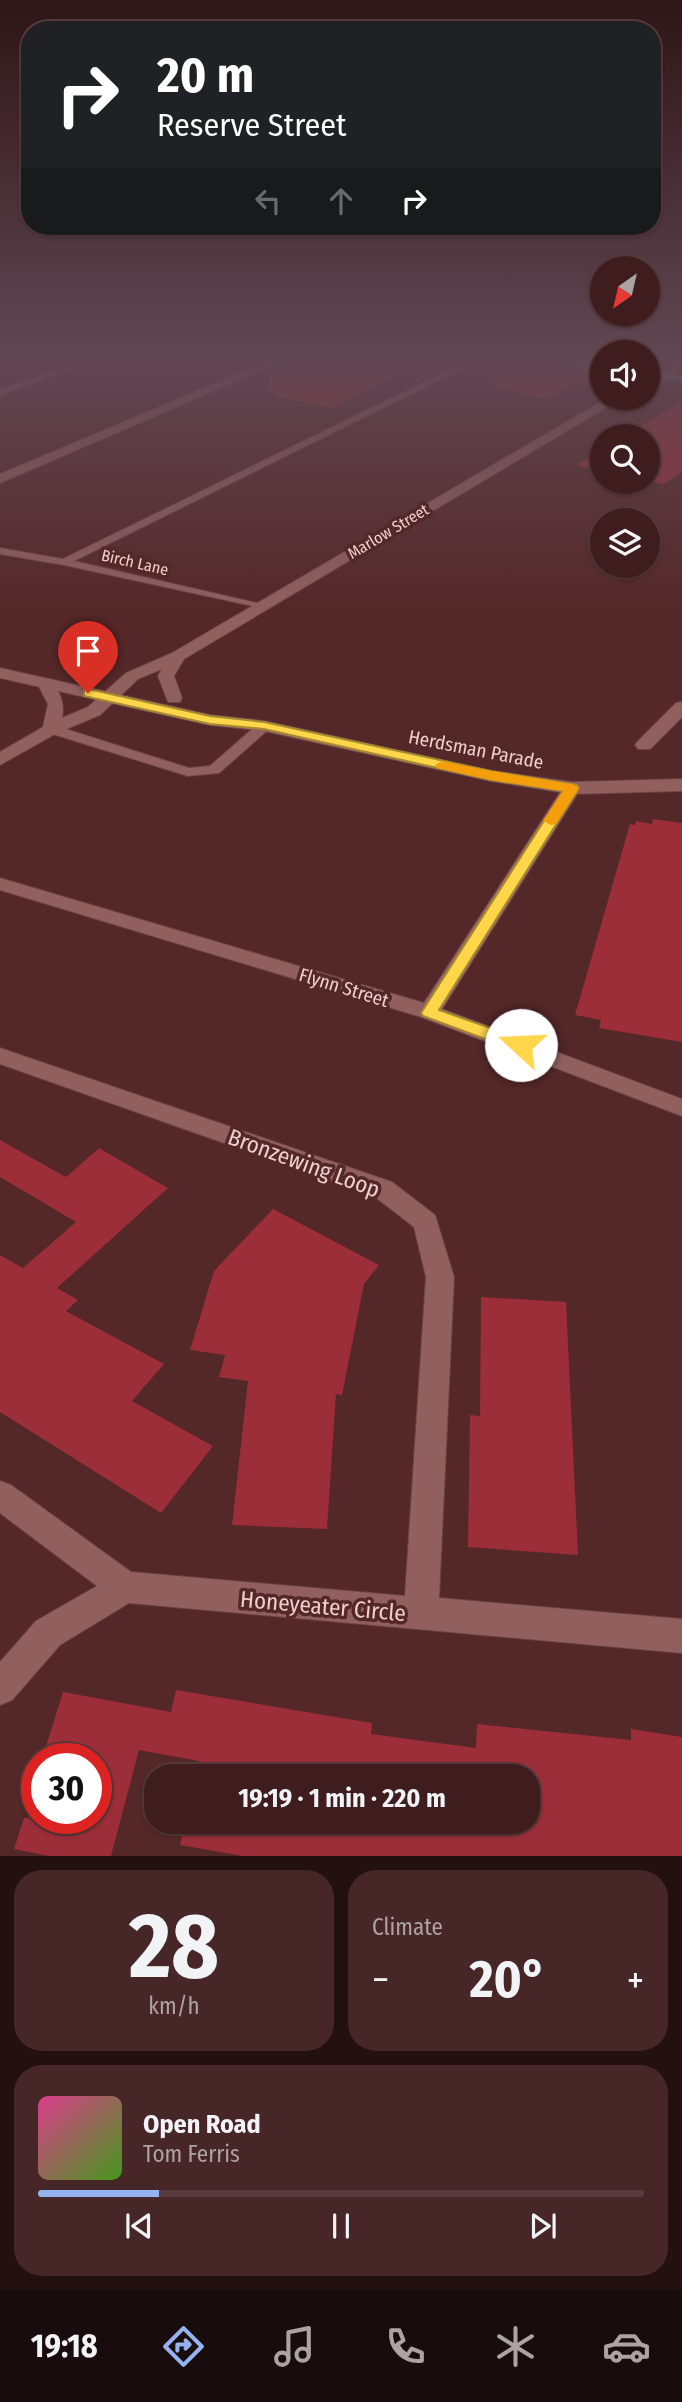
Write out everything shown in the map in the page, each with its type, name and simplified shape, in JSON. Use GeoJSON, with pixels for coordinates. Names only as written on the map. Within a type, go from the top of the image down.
{"type":"FeatureCollection","features":[{"type":"Feature","properties":{"kind":"street"},"geometry":{"type":"LineString","coordinates":[[0,479],[86,443]]}},
{"type":"Feature","properties":{"kind":"street","name":"Marlow Street"},"geometry":{"type":"LineString","coordinates":[[116,692],[132,676],[178,656],[536,443]]}},
{"type":"Feature","properties":{"kind":"street"},"geometry":{"type":"LineString","coordinates":[[174,698],[166,676],[178,656]]}},
{"type":"Feature","properties":{"kind":"street","name":"Herdsman Parade"},"geometry":{"type":"LineString","coordinates":[[0,659],[210,720],[264,726],[491,776],[572,788],[682,785]]}},
{"type":"Feature","properties":{"kind":"street","name":"Herdsman Parade"},"geometry":{"type":"LineString","coordinates":[[0,673],[45,683],[174,698],[221,708],[264,726]]}},
{"type":"Feature","properties":{"kind":"street"},"geometry":{"type":"LineString","coordinates":[[45,683],[56,704],[51,729]]}},
{"type":"Feature","properties":{"kind":"street"},"geometry":{"type":"LineString","coordinates":[[0,760],[51,729],[94,711],[116,692]]}},
{"type":"Feature","properties":{"kind":"street"},"geometry":{"type":"LineString","coordinates":[[644,745],[682,707]]}},
{"type":"Feature","properties":{"kind":"street"},"geometry":{"type":"LineString","coordinates":[[429,1013],[572,788]]}},
{"type":"Feature","properties":{"kind":"street","name":"Flynn Street"},"geometry":{"type":"LineString","coordinates":[[0,884],[429,1013],[567,1062],[682,1108]]}},
{"type":"Feature","properties":{"kind":"street","name":"Bronzewing Loop"},"geometry":{"type":"LineString","coordinates":[[0,1056],[383,1189],[426,1222],[440,1277],[421,1615]]}},
{"type":"Feature","properties":{"kind":"street"},"geometry":{"type":"LineString","coordinates":[[0,1495],[125,1587],[48,1633],[0,1688]]}},
{"type":"Feature","properties":{"kind":"street","name":"Honeyeater Circle"},"geometry":{"type":"LineString","coordinates":[[125,1587],[682,1636]]}},
{"type":"Feature","properties":{"kind":"lane"},"geometry":{"type":"LineString","coordinates":[[64,562],[307,443]]}},
{"type":"Feature","properties":{"kind":"lane","name":"Birch Lane"},"geometry":{"type":"LineString","coordinates":[[0,551],[64,562],[262,607]]}},
{"type":"Feature","properties":{"kind":"lane"},"geometry":{"type":"LineString","coordinates":[[51,729],[188,772],[214,770],[264,726]]}},
{"type":"Feature","properties":{"kind":"building"},"geometry":{"type":"Polygon","coordinates":[[[660,443],[682,443],[682,472],[664,484],[660,483],[660,443]]]}},
{"type":"Feature","properties":{"kind":"building"},"geometry":{"type":"Polygon","coordinates":[[[590,457],[590,468],[577,465],[590,457]]]}},
{"type":"Feature","properties":{"kind":"building"},"geometry":{"type":"Polygon","coordinates":[[[653,819],[682,823],[682,1042],[599,1028],[601,1020],[575,1015],[630,824],[635,825],[636,821],[652,824],[653,819]]]}},
{"type":"Feature","properties":{"kind":"building"},"geometry":{"type":"Polygon","coordinates":[[[0,1140],[66,1177],[99,1148],[168,1188],[57,1288],[78,1300],[66,1311],[164,1364],[132,1401],[213,1446],[161,1513],[0,1412],[0,1255],[23,1268],[76,1222],[0,1177],[0,1140]]]}},
{"type":"Feature","properties":{"kind":"building"},"geometry":{"type":"Polygon","coordinates":[[[273,1209],[379,1265],[364,1284],[342,1395],[336,1394],[327,1529],[232,1525],[248,1381],[219,1377],[225,1355],[190,1350],[214,1271],[273,1209]]]}},
{"type":"Feature","properties":{"kind":"building"},"geometry":{"type":"Polygon","coordinates":[[[481,1297],[566,1302],[578,1555],[468,1547],[470,1415],[480,1416],[481,1297]]]}},
{"type":"Feature","properties":{"kind":"building"},"geometry":{"type":"Polygon","coordinates":[[[176,1690],[372,1723],[371,1734],[476,1748],[477,1724],[631,1740],[631,1729],[682,1737],[682,1856],[243,1856],[180,1845],[182,1834],[540,1834],[540,1764],[198,1764],[199,1761],[139,1750],[111,1856],[49,1856],[14,1849],[21,1827],[21,1834],[112,1834],[112,1743],[47,1743],[63,1692],[171,1712],[176,1690]]]}},
{"type":"Feature","properties":{"kind":"slow traffic"},"geometry":{"type":"LineString","coordinates":[[442,765],[491,776],[572,788],[551,821]]}},
{"type":"Feature","properties":{"kind":"route"},"geometry":{"type":"LineString","coordinates":[[88,693],[210,720],[264,726],[491,776],[572,788],[429,1013],[521,1045]]}}]}
